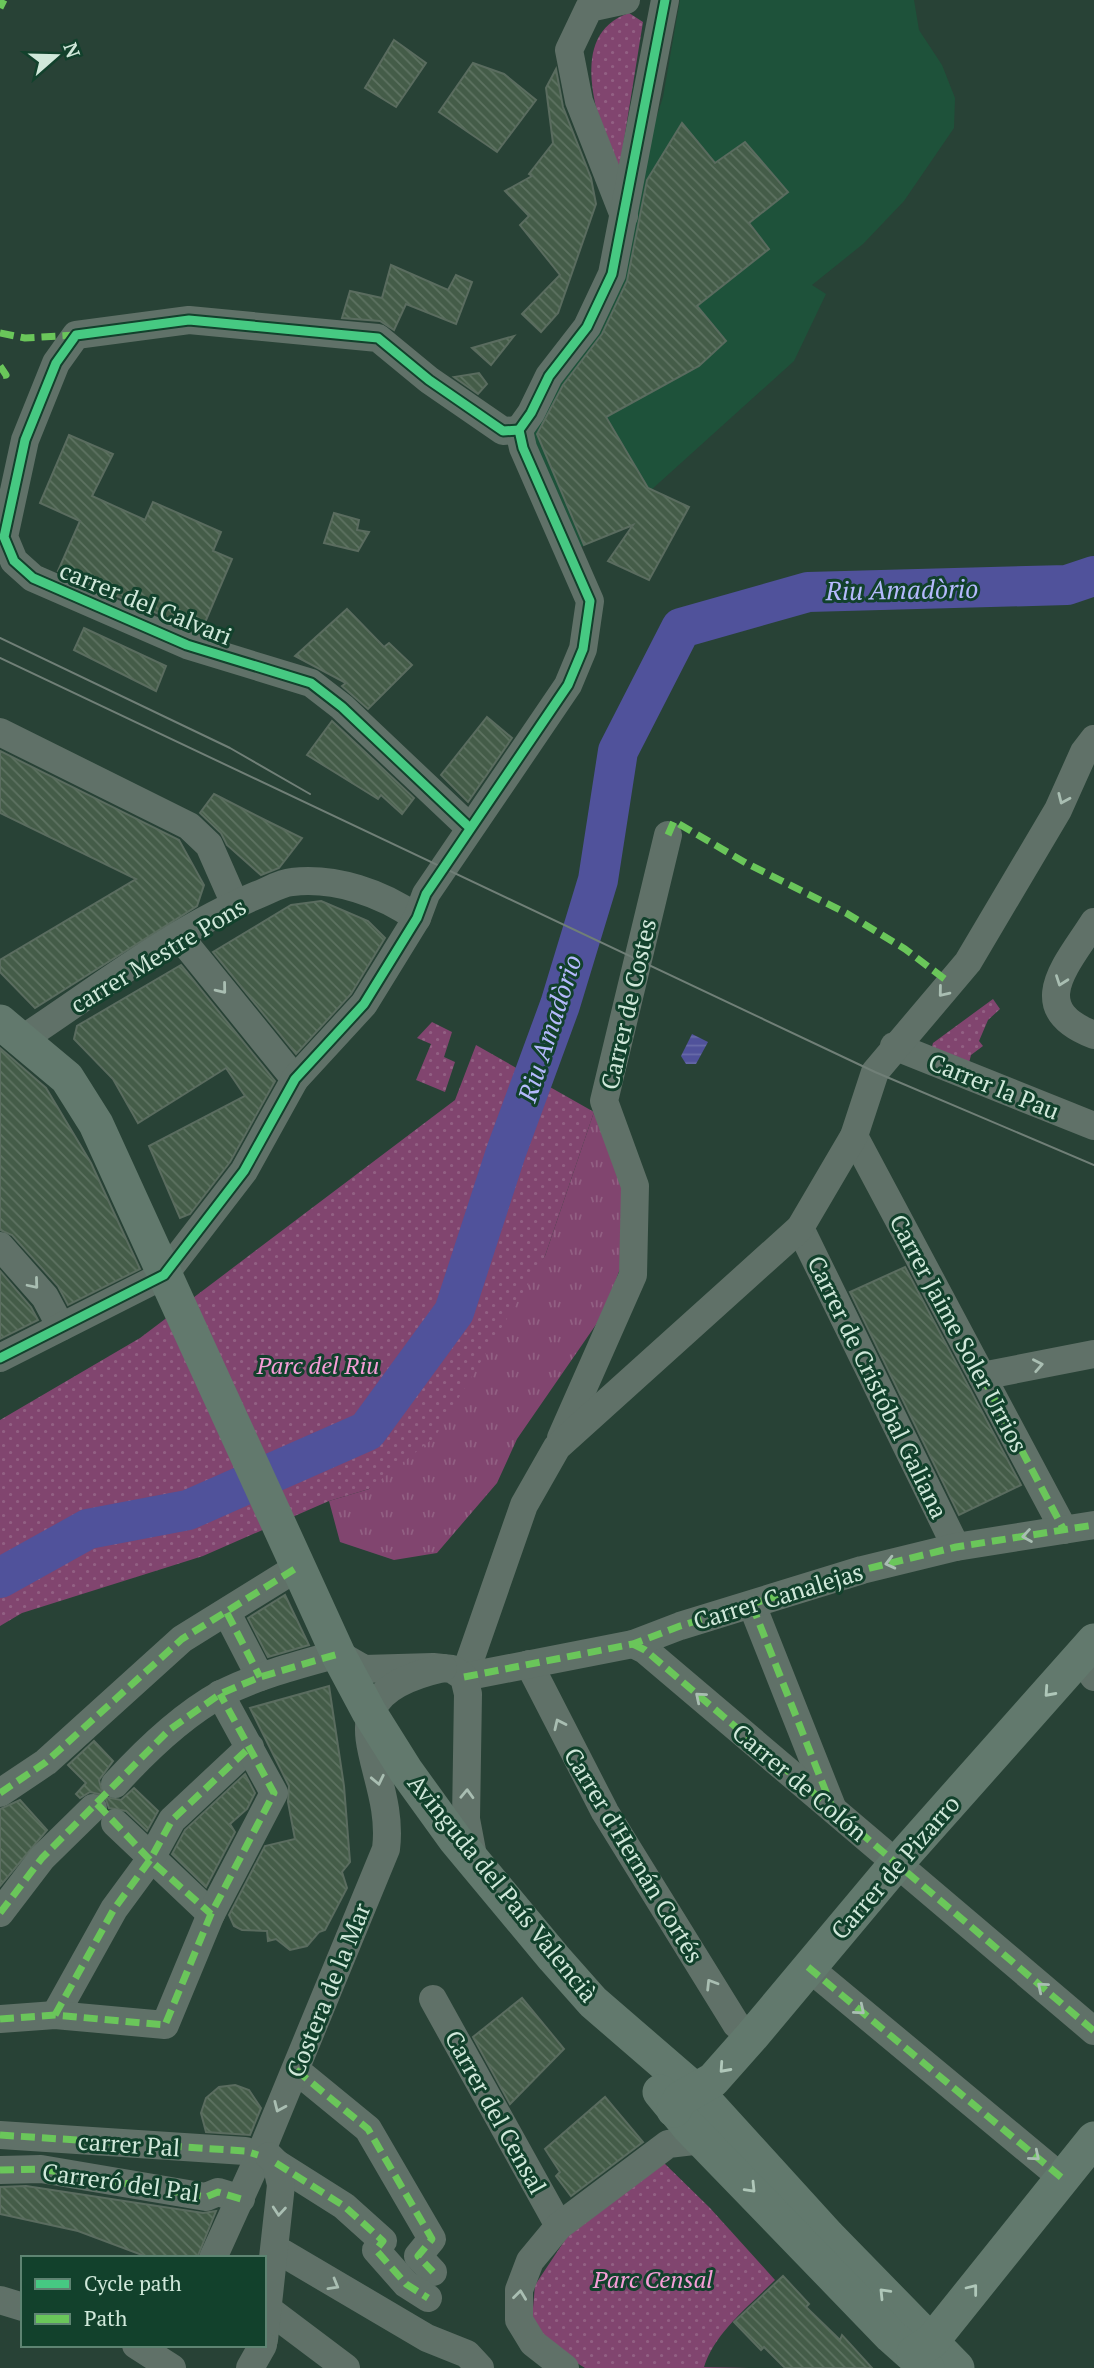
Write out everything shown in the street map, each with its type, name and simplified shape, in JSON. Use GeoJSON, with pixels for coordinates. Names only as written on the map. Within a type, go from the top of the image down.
{"type":"FeatureCollection","features":[{"type":"Feature","properties":{"kind":"main road","name":"Avinguda del País Valencià"},"geometry":{"type":"LineString","coordinates":[[11,1031],[55,1066],[78,1093],[96,1124],[338,1654],[369,1712],[406,1771],[474,1861],[593,2002],[685,2101],[828,2236],[923,2355],[957,2368]]}},
{"type":"Feature","properties":{"kind":"main road","name":"Carrer de Pizarro"},"geometry":{"type":"LineString","coordinates":[[685,2101],[713,2080],[896,1864],[1089,1658]]}},
{"type":"Feature","properties":{"kind":"main road"},"geometry":{"type":"LineString","coordinates":[[685,2101],[702,2140],[923,2355],[1094,2139]]}},
{"type":"Feature","properties":{"kind":"street"},"geometry":{"type":"LineString","coordinates":[[624,218],[579,101],[569,50],[584,4],[626,0]]}},
{"type":"Feature","properties":{"kind":"street"},"geometry":{"type":"LineString","coordinates":[[0,1358],[164,1275],[244,1171],[295,1079],[364,1004],[417,918],[426,894],[568,685],[583,649],[590,601],[523,448],[519,430],[531,413],[549,376],[587,327],[612,274],[665,0]]}},
{"type":"Feature","properties":{"kind":"street","name":"carrer del Calvari"},"geometry":{"type":"LineString","coordinates":[[470,828],[342,707],[311,683],[187,645],[33,578],[14,561],[4,537],[25,440],[55,363],[76,335],[189,320],[378,338],[429,380],[503,431],[519,430]]}},
{"type":"Feature","properties":{"kind":"street"},"geometry":{"type":"LineString","coordinates":[[0,732],[189,826],[209,845],[235,904]]}},
{"type":"Feature","properties":{"kind":"street"},"geometry":{"type":"LineString","coordinates":[[474,1861],[466,1819],[469,1702],[454,1673],[524,1505],[556,1447],[800,1228],[854,1136],[875,1072],[894,1046],[912,1030],[968,961],[1058,810],[1084,752],[1094,739]]}},
{"type":"Feature","properties":{"kind":"street","name":"Carrer de Costes"},"geometry":{"type":"LineString","coordinates":[[556,1447],[634,1275],[635,1186],[604,1101],[668,835]]}},
{"type":"Feature","properties":{"kind":"street","name":"carrer Mestre Pons"},"geometry":{"type":"LineString","coordinates":[[11,1031],[235,904],[289,882],[328,880],[397,903],[417,918]]}},
{"type":"Feature","properties":{"kind":"street"},"geometry":{"type":"LineString","coordinates":[[1094,922],[1058,980],[1055,998],[1061,1016],[1075,1028],[1094,1035]]}},
{"type":"Feature","properties":{"kind":"street"},"geometry":{"type":"LineString","coordinates":[[179,936],[295,1079]]}},
{"type":"Feature","properties":{"kind":"street","name":"Carrer la Pau"},"geometry":{"type":"LineString","coordinates":[[894,1046],[1094,1126]]}},
{"type":"Feature","properties":{"kind":"street","name":"Carrer Jaime Soler Urrios"},"geometry":{"type":"LineString","coordinates":[[854,1136],[1063,1530]]}},
{"type":"Feature","properties":{"kind":"street","name":"Carrer de Cristóbal Galiana"},"geometry":{"type":"LineString","coordinates":[[800,1228],[956,1547]]}},
{"type":"Feature","properties":{"kind":"street"},"geometry":{"type":"LineString","coordinates":[[0,1246],[45,1297],[61,1327]]}},
{"type":"Feature","properties":{"kind":"street"},"geometry":{"type":"LineString","coordinates":[[982,1376],[1094,1354]]}},
{"type":"Feature","properties":{"kind":"street","name":"Carrer Canalejas"},"geometry":{"type":"LineString","coordinates":[[454,1673],[529,1664],[633,1644],[680,1626],[862,1570],[956,1547],[1094,1525]]}},
{"type":"Feature","properties":{"kind":"street"},"geometry":{"type":"LineString","coordinates":[[0,1793],[46,1762],[182,1639],[227,1613],[295,1562]]}},
{"type":"Feature","properties":{"kind":"street"},"geometry":{"type":"LineString","coordinates":[[752,1605],[834,1811]]}},
{"type":"Feature","properties":{"kind":"street"},"geometry":{"type":"LineString","coordinates":[[227,1613],[260,1677]]}},
{"type":"Feature","properties":{"kind":"street","name":"Carrer de Colón"},"geometry":{"type":"LineString","coordinates":[[633,1644],[645,1650],[1094,2031]]}},
{"type":"Feature","properties":{"kind":"street"},"geometry":{"type":"LineString","coordinates":[[115,1784],[169,1730],[220,1694],[260,1677],[338,1654],[364,1669],[454,1673]]}},
{"type":"Feature","properties":{"kind":"street","name":"Carrer d'Hernán Cortés"},"geometry":{"type":"LineString","coordinates":[[529,1664],[605,1812],[736,2024],[752,2036]]}},
{"type":"Feature","properties":{"kind":"street"},"geometry":{"type":"LineString","coordinates":[[369,1712],[380,1696],[396,1685],[454,1673]]}},
{"type":"Feature","properties":{"kind":"street"},"geometry":{"type":"LineString","coordinates":[[0,2018],[55,2015],[165,2025],[211,1914],[274,1793],[220,1694]]}},
{"type":"Feature","properties":{"kind":"street","name":"Costera de la Mar"},"geometry":{"type":"LineString","coordinates":[[214,2256],[240,2199],[265,2156],[296,2070],[386,1849],[388,1818],[371,1748],[369,1712]]}},
{"type":"Feature","properties":{"kind":"street"},"geometry":{"type":"LineString","coordinates":[[55,2015],[114,1909],[150,1860],[172,1820],[250,1747]]}},
{"type":"Feature","properties":{"kind":"street"},"geometry":{"type":"LineString","coordinates":[[0,1913],[43,1858],[104,1815],[211,1914]]}},
{"type":"Feature","properties":{"kind":"street"},"geometry":{"type":"LineString","coordinates":[[808,1967],[1062,2178]]}},
{"type":"Feature","properties":{"kind":"street","name":"Carrer del Censal"},"geometry":{"type":"LineString","coordinates":[[433,1998],[559,2226]]}},
{"type":"Feature","properties":{"kind":"street"},"geometry":{"type":"LineString","coordinates":[[265,2156],[344,2206],[383,2241],[376,2250],[406,2284],[430,2285],[418,2256],[432,2239],[368,2129],[296,2070]]}},
{"type":"Feature","properties":{"kind":"street"},"geometry":{"type":"LineString","coordinates":[[565,2368],[533,2343],[519,2320],[519,2290],[530,2261],[559,2226],[668,2144],[685,2101]]}},
{"type":"Feature","properties":{"kind":"street","name":"carrer Pal"},"geometry":{"type":"LineString","coordinates":[[0,2135],[245,2151],[265,2156]]}},
{"type":"Feature","properties":{"kind":"street"},"geometry":{"type":"LineString","coordinates":[[668,2144],[702,2140]]}},
{"type":"Feature","properties":{"kind":"street"},"geometry":{"type":"LineString","coordinates":[[265,2156],[281,2185],[266,2328]]}},
{"type":"Feature","properties":{"kind":"street","name":"Carreró del Pal"},"geometry":{"type":"LineString","coordinates":[[0,2170],[40,2169],[206,2197],[218,2192],[240,2199]]}},
{"type":"Feature","properties":{"kind":"street"},"geometry":{"type":"LineString","coordinates":[[276,2249],[427,2338],[467,2354],[480,2368]]}},
{"type":"Feature","properties":{"kind":"street"},"geometry":{"type":"LineString","coordinates":[[0,2300],[21,2307]]}},
{"type":"Feature","properties":{"kind":"street"},"geometry":{"type":"LineString","coordinates":[[269,2309],[346,2368]]}},
{"type":"Feature","properties":{"kind":"street"},"geometry":{"type":"LineString","coordinates":[[250,2368],[262,2347]]}},
{"type":"Feature","properties":{"kind":"shaded area"},"geometry":{"type":"Polygon","coordinates":[[[680,0],[914,0],[919,30],[942,65],[955,98],[954,128],[904,201],[863,244],[812,285],[826,294],[794,361],[650,491],[625,528],[571,551],[523,448],[624,218],[663,97],[680,0]]]}},
{"type":"Feature","properties":{"kind":"shaded area"},"geometry":{"type":"Polygon","coordinates":[[[692,1034],[708,1042],[696,1064],[686,1064],[681,1056],[692,1034]]]}},
{"type":"Feature","properties":{"kind":"green space"},"geometry":{"type":"Polygon","coordinates":[[[629,13],[643,22],[620,165],[613,165],[595,102],[592,59],[598,40],[609,24],[629,13]]]}},
{"type":"Feature","properties":{"kind":"green space"},"geometry":{"type":"Polygon","coordinates":[[[993,999],[1000,1009],[988,1020],[979,1041],[983,1046],[971,1055],[968,1067],[931,1050],[933,1043],[993,999]]]}},
{"type":"Feature","properties":{"kind":"green space"},"geometry":{"type":"Polygon","coordinates":[[[432,1022],[452,1032],[444,1057],[455,1062],[445,1092],[416,1080],[431,1044],[417,1038],[432,1022]]]}},
{"type":"Feature","properties":{"kind":"green space","name":"Parc del Riu"},"geometry":{"type":"Polygon","coordinates":[[[476,1045],[594,1112],[545,1256],[435,1437],[369,1489],[329,1501],[203,1556],[22,1613],[0,1626],[0,1420],[140,1338],[455,1100],[476,1045]]]}},
{"type":"Feature","properties":{"kind":"green space"},"geometry":{"type":"Polygon","coordinates":[[[594,1112],[625,1190],[621,1266],[604,1313],[517,1439],[497,1483],[437,1553],[394,1560],[340,1542],[329,1501],[369,1489],[545,1256],[594,1112]]]}},
{"type":"Feature","properties":{"kind":"green space","name":"Parc Censal"},"geometry":{"type":"Polygon","coordinates":[[[663,2162],[710,2208],[775,2280],[744,2309],[716,2342],[704,2367],[749,2368],[585,2368],[553,2348],[532,2320],[535,2285],[577,2222],[663,2162]]]}},
{"type":"Feature","properties":{"kind":"building"},"geometry":{"type":"Polygon","coordinates":[[[394,40],[426,63],[396,107],[365,88],[394,40]]]}},
{"type":"Feature","properties":{"kind":"building"},"geometry":{"type":"Polygon","coordinates":[[[473,63],[504,74],[536,100],[497,152],[439,112],[473,63]]]}},
{"type":"Feature","properties":{"kind":"building"},"geometry":{"type":"Polygon","coordinates":[[[556,69],[563,107],[591,178],[596,204],[558,313],[541,332],[522,314],[560,275],[520,225],[529,216],[505,191],[532,176],[529,174],[553,143],[546,88],[556,69]]]}},
{"type":"Feature","properties":{"kind":"building"},"geometry":{"type":"Polygon","coordinates":[[[682,123],[715,163],[745,142],[788,192],[749,223],[769,249],[697,306],[726,341],[699,366],[606,417],[648,488],[689,507],[649,580],[608,561],[633,525],[584,545],[537,434],[563,385],[602,334],[627,281],[647,180],[682,123]]]}},
{"type":"Feature","properties":{"kind":"building"},"geometry":{"type":"Polygon","coordinates":[[[391,265],[448,290],[456,275],[472,282],[456,324],[406,304],[394,330],[380,321],[342,318],[350,291],[382,298],[391,265]]]}},
{"type":"Feature","properties":{"kind":"building"},"geometry":{"type":"Polygon","coordinates":[[[514,336],[491,365],[472,348],[514,336]]]}},
{"type":"Feature","properties":{"kind":"building"},"geometry":{"type":"Polygon","coordinates":[[[479,373],[487,384],[478,394],[454,377],[479,373]]]}},
{"type":"Feature","properties":{"kind":"building"},"geometry":{"type":"Polygon","coordinates":[[[69,435],[113,454],[92,496],[145,520],[153,502],[221,532],[213,551],[232,559],[201,632],[58,571],[80,521],[40,503],[69,435]]]}},
{"type":"Feature","properties":{"kind":"building"},"geometry":{"type":"Polygon","coordinates":[[[334,513],[359,520],[357,530],[369,532],[358,551],[324,543],[334,513]]]}},
{"type":"Feature","properties":{"kind":"building"},"geometry":{"type":"Polygon","coordinates":[[[347,609],[384,647],[389,643],[412,665],[368,709],[342,686],[346,683],[295,656],[347,609]]]}},
{"type":"Feature","properties":{"kind":"building"},"geometry":{"type":"Polygon","coordinates":[[[84,628],[166,666],[156,691],[74,650],[84,628]]]}},
{"type":"Feature","properties":{"kind":"building"},"geometry":{"type":"Polygon","coordinates":[[[487,717],[512,738],[468,802],[441,775],[487,717]]]}},
{"type":"Feature","properties":{"kind":"building"},"geometry":{"type":"Polygon","coordinates":[[[332,721],[414,798],[402,814],[381,795],[378,799],[307,755],[332,721]]]}},
{"type":"Feature","properties":{"kind":"building"},"geometry":{"type":"Polygon","coordinates":[[[0,751],[179,840],[204,885],[197,906],[35,1008],[0,972],[0,960],[136,879],[0,813],[0,751]]]}},
{"type":"Feature","properties":{"kind":"building"},"geometry":{"type":"Polygon","coordinates":[[[214,794],[302,838],[279,868],[261,875],[227,845],[221,833],[200,813],[214,794]]]}},
{"type":"Feature","properties":{"kind":"building"},"geometry":{"type":"Polygon","coordinates":[[[321,901],[368,921],[385,938],[351,994],[296,1054],[213,952],[291,905],[321,901]]]}},
{"type":"Feature","properties":{"kind":"building"},"geometry":{"type":"Polygon","coordinates":[[[181,965],[275,1081],[230,1162],[190,1214],[180,1218],[149,1146],[245,1096],[226,1068],[138,1123],[113,1079],[74,1039],[77,1026],[181,965]]]}},
{"type":"Feature","properties":{"kind":"building"},"geometry":{"type":"Polygon","coordinates":[[[0,1048],[46,1088],[91,1163],[140,1269],[68,1305],[58,1286],[12,1235],[0,1230],[0,1048]]]}},
{"type":"Feature","properties":{"kind":"building"},"geometry":{"type":"Polygon","coordinates":[[[905,1267],[1021,1485],[959,1515],[850,1292],[905,1267]]]}},
{"type":"Feature","properties":{"kind":"building"},"geometry":{"type":"Polygon","coordinates":[[[0,1271],[31,1307],[38,1320],[0,1339],[0,1271]]]}},
{"type":"Feature","properties":{"kind":"building"},"geometry":{"type":"Polygon","coordinates":[[[285,1595],[309,1645],[268,1657],[248,1618],[285,1595]]]}},
{"type":"Feature","properties":{"kind":"building"},"geometry":{"type":"Polygon","coordinates":[[[329,1686],[344,1786],[350,1862],[342,1872],[347,1888],[325,1930],[319,1932],[307,1946],[290,1950],[276,1939],[268,1941],[267,1931],[242,1930],[234,1926],[229,1915],[265,1846],[295,1839],[288,1802],[289,1786],[250,1708],[329,1686]]]}},
{"type":"Feature","properties":{"kind":"building"},"geometry":{"type":"Polygon","coordinates":[[[94,1741],[113,1761],[99,1780],[103,1795],[90,1792],[80,1798],[76,1794],[86,1783],[68,1765],[94,1741]]]}},
{"type":"Feature","properties":{"kind":"building"},"geometry":{"type":"Polygon","coordinates":[[[245,1774],[255,1793],[247,1809],[230,1824],[235,1832],[206,1887],[172,1854],[185,1830],[245,1774]]]}},
{"type":"Feature","properties":{"kind":"building"},"geometry":{"type":"Polygon","coordinates":[[[134,1788],[158,1811],[147,1831],[126,1811],[109,1808],[105,1797],[121,1800],[134,1788]]]}},
{"type":"Feature","properties":{"kind":"building"},"geometry":{"type":"Polygon","coordinates":[[[20,1800],[47,1830],[0,1886],[0,1809],[20,1800]]]}},
{"type":"Feature","properties":{"kind":"building"},"geometry":{"type":"Polygon","coordinates":[[[522,1998],[564,2049],[510,2104],[473,2037],[522,1998]]]}},
{"type":"Feature","properties":{"kind":"building"},"geometry":{"type":"Polygon","coordinates":[[[235,2085],[249,2090],[261,2108],[250,2135],[206,2132],[201,2113],[206,2098],[219,2087],[235,2085]]]}},
{"type":"Feature","properties":{"kind":"building"},"geometry":{"type":"Polygon","coordinates":[[[605,2097],[643,2142],[571,2196],[556,2176],[560,2172],[545,2149],[605,2097]]]}},
{"type":"Feature","properties":{"kind":"building"},"geometry":{"type":"Polygon","coordinates":[[[26,2186],[203,2213],[216,2211],[198,2256],[145,2256],[78,2231],[0,2214],[0,2187],[26,2186]]]}},
{"type":"Feature","properties":{"kind":"building"},"geometry":{"type":"Polygon","coordinates":[[[783,2276],[809,2304],[806,2307],[840,2340],[842,2335],[872,2368],[785,2368],[764,2347],[761,2350],[734,2322],[783,2276]]]}},
{"type":"Feature","properties":{"kind":"waterway","name":"Riu Amadòrio"},"geometry":{"type":"LineString","coordinates":[[0,1578],[88,1529],[188,1510],[367,1431],[454,1312],[506,1152],[560,1005],[598,880],[618,751],[681,628],[808,592],[1067,585],[1094,576]]}},
{"type":"Feature","properties":{"kind":"tram line"},"geometry":{"type":"LineString","coordinates":[[0,638],[230,748],[310,794]]}},
{"type":"Feature","properties":{"kind":"tram line"},"geometry":{"type":"LineString","coordinates":[[0,658],[875,1072],[1094,1165]]}},
{"type":"Feature","properties":{"kind":"marked path"},"geometry":{"type":"LineString","coordinates":[[0,8],[4,0]]}},
{"type":"Feature","properties":{"kind":"marked path"},"geometry":{"type":"LineString","coordinates":[[0,333],[25,338],[76,335]]}},
{"type":"Feature","properties":{"kind":"marked path"},"geometry":{"type":"LineString","coordinates":[[0,366],[6,375],[0,376]]}},
{"type":"Feature","properties":{"kind":"marked path"},"geometry":{"type":"LineString","coordinates":[[668,835],[674,821],[746,863],[846,913],[905,949],[950,983]]}},
{"type":"Feature","properties":{"kind":"marked path"},"geometry":{"type":"LineString","coordinates":[[982,1376],[1064,1530]]}},
{"type":"Feature","properties":{"kind":"marked path"},"geometry":{"type":"LineString","coordinates":[[464,1677],[633,1644],[680,1626],[862,1570],[956,1547],[1094,1525]]}},
{"type":"Feature","properties":{"kind":"marked path"},"geometry":{"type":"LineString","coordinates":[[0,1793],[46,1762],[182,1639],[298,1567]]}},
{"type":"Feature","properties":{"kind":"marked path"},"geometry":{"type":"LineString","coordinates":[[752,1605],[832,1807]]}},
{"type":"Feature","properties":{"kind":"marked path"},"geometry":{"type":"LineString","coordinates":[[227,1613],[260,1677]]}},
{"type":"Feature","properties":{"kind":"marked path"},"geometry":{"type":"LineString","coordinates":[[633,1644],[645,1650],[1094,2031]]}},
{"type":"Feature","properties":{"kind":"marked path"},"geometry":{"type":"LineString","coordinates":[[0,1913],[42,1858],[169,1730],[220,1694],[260,1677],[338,1654]]}},
{"type":"Feature","properties":{"kind":"marked path"},"geometry":{"type":"LineString","coordinates":[[0,2019],[55,2015],[165,2025],[211,1914],[274,1793],[220,1694]]}},
{"type":"Feature","properties":{"kind":"marked path"},"geometry":{"type":"LineString","coordinates":[[55,2015],[114,1909],[150,1860],[172,1820],[250,1747]]}},
{"type":"Feature","properties":{"kind":"marked path"},"geometry":{"type":"LineString","coordinates":[[97,1804],[150,1860],[211,1914]]}},
{"type":"Feature","properties":{"kind":"marked path"},"geometry":{"type":"LineString","coordinates":[[808,1967],[1062,2178]]}},
{"type":"Feature","properties":{"kind":"marked path"},"geometry":{"type":"LineString","coordinates":[[296,2070],[368,2129],[432,2239],[418,2256],[433,2272]]}},
{"type":"Feature","properties":{"kind":"marked path"},"geometry":{"type":"LineString","coordinates":[[0,2135],[245,2151],[258,2155]]}},
{"type":"Feature","properties":{"kind":"marked path"},"geometry":{"type":"LineString","coordinates":[[276,2163],[344,2206],[383,2241],[376,2250],[406,2284],[428,2298]]}},
{"type":"Feature","properties":{"kind":"marked path"},"geometry":{"type":"LineString","coordinates":[[0,2170],[41,2169],[206,2197],[218,2192],[241,2199]]}},
{"type":"Feature","properties":{"kind":"cycle path"},"geometry":{"type":"LineString","coordinates":[[0,1358],[164,1275],[244,1171],[295,1079],[364,1004],[417,918],[426,894],[568,685],[583,649],[590,601],[523,448],[519,430],[531,413],[549,376],[587,327],[612,274],[665,0]]}},
{"type":"Feature","properties":{"kind":"cycle path"},"geometry":{"type":"LineString","coordinates":[[470,828],[342,707],[311,683],[187,645],[33,578],[14,561],[4,537],[25,440],[56,363],[76,335],[189,320],[378,338],[429,380],[503,431],[519,430]]}}]}
